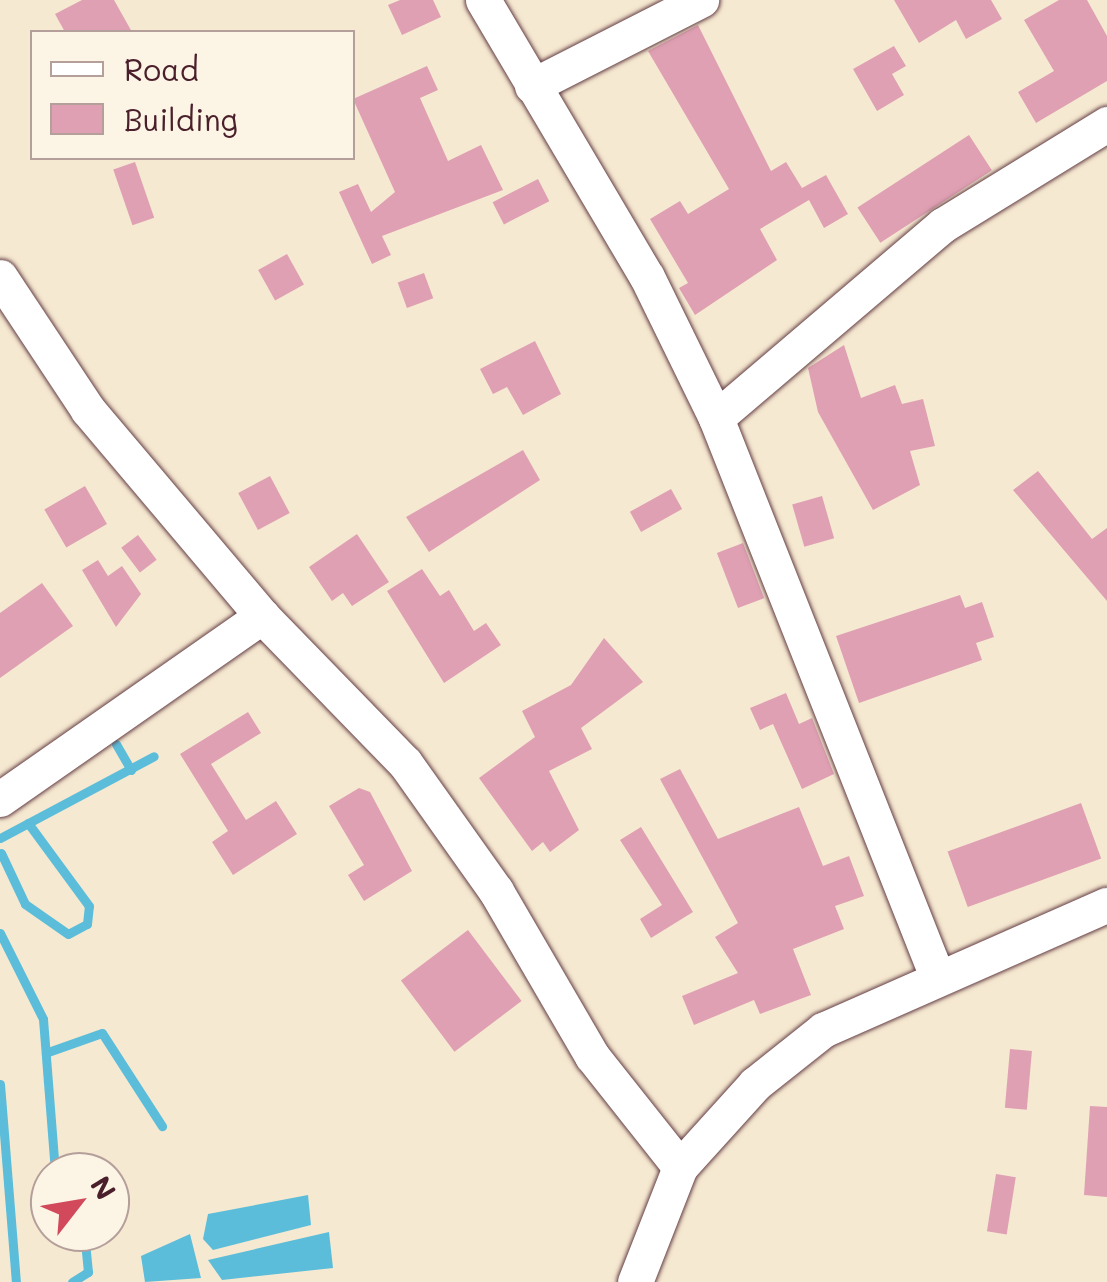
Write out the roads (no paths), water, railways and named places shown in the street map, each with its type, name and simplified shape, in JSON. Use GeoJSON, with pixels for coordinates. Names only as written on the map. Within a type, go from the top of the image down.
{"type":"FeatureCollection","features":[{"type":"Feature","properties":{"kind":"street"},"geometry":{"type":"LineString","coordinates":[[483,0],[647,277],[716,418],[936,974]]}},
{"type":"Feature","properties":{"kind":"street"},"geometry":{"type":"LineString","coordinates":[[532,86],[701,0]]}},
{"type":"Feature","properties":{"kind":"street"},"geometry":{"type":"LineString","coordinates":[[716,418],[944,225],[1107,124]]}},
{"type":"Feature","properties":{"kind":"street"},"geometry":{"type":"LineString","coordinates":[[0,276],[88,410],[262,616],[405,763],[496,890],[592,1056],[680,1167]]}},
{"type":"Feature","properties":{"kind":"street"},"geometry":{"type":"LineString","coordinates":[[0,799],[262,616]]}},
{"type":"Feature","properties":{"kind":"street"},"geometry":{"type":"LineString","coordinates":[[635,1282],[680,1167],[754,1084],[823,1030],[936,974],[1107,905]]}},
{"type":"Feature","properties":{"kind":"water"},"geometry":{"type":"Polygon","coordinates":[[[308,1195],[311,1225],[213,1250],[203,1239],[208,1214],[308,1195]]]}},
{"type":"Feature","properties":{"kind":"water"},"geometry":{"type":"Polygon","coordinates":[[[329,1232],[333,1268],[222,1280],[208,1260],[329,1232]]]}},
{"type":"Feature","properties":{"kind":"water"},"geometry":{"type":"Polygon","coordinates":[[[190,1234],[201,1278],[145,1282],[141,1256],[190,1234]]]}},
{"type":"Feature","properties":{"kind":"waterway"},"geometry":{"type":"LineString","coordinates":[[116,744],[131,770]]}},
{"type":"Feature","properties":{"kind":"waterway"},"geometry":{"type":"LineString","coordinates":[[0,838],[154,756]]}},
{"type":"Feature","properties":{"kind":"waterway"},"geometry":{"type":"LineString","coordinates":[[1,853],[25,904],[68,934],[87,924],[89,906],[28,823]]}},
{"type":"Feature","properties":{"kind":"waterway"},"geometry":{"type":"LineString","coordinates":[[0,933],[43,1019],[53,1152]]}},
{"type":"Feature","properties":{"kind":"waterway"},"geometry":{"type":"LineString","coordinates":[[48,1052],[102,1033],[162,1126]]}},
{"type":"Feature","properties":{"kind":"waterway"},"geometry":{"type":"LineString","coordinates":[[0,1084],[16,1282]]}},
{"type":"Feature","properties":{"kind":"waterway"},"geometry":{"type":"LineString","coordinates":[[72,1282],[88,1272],[86,1252]]}}]}
